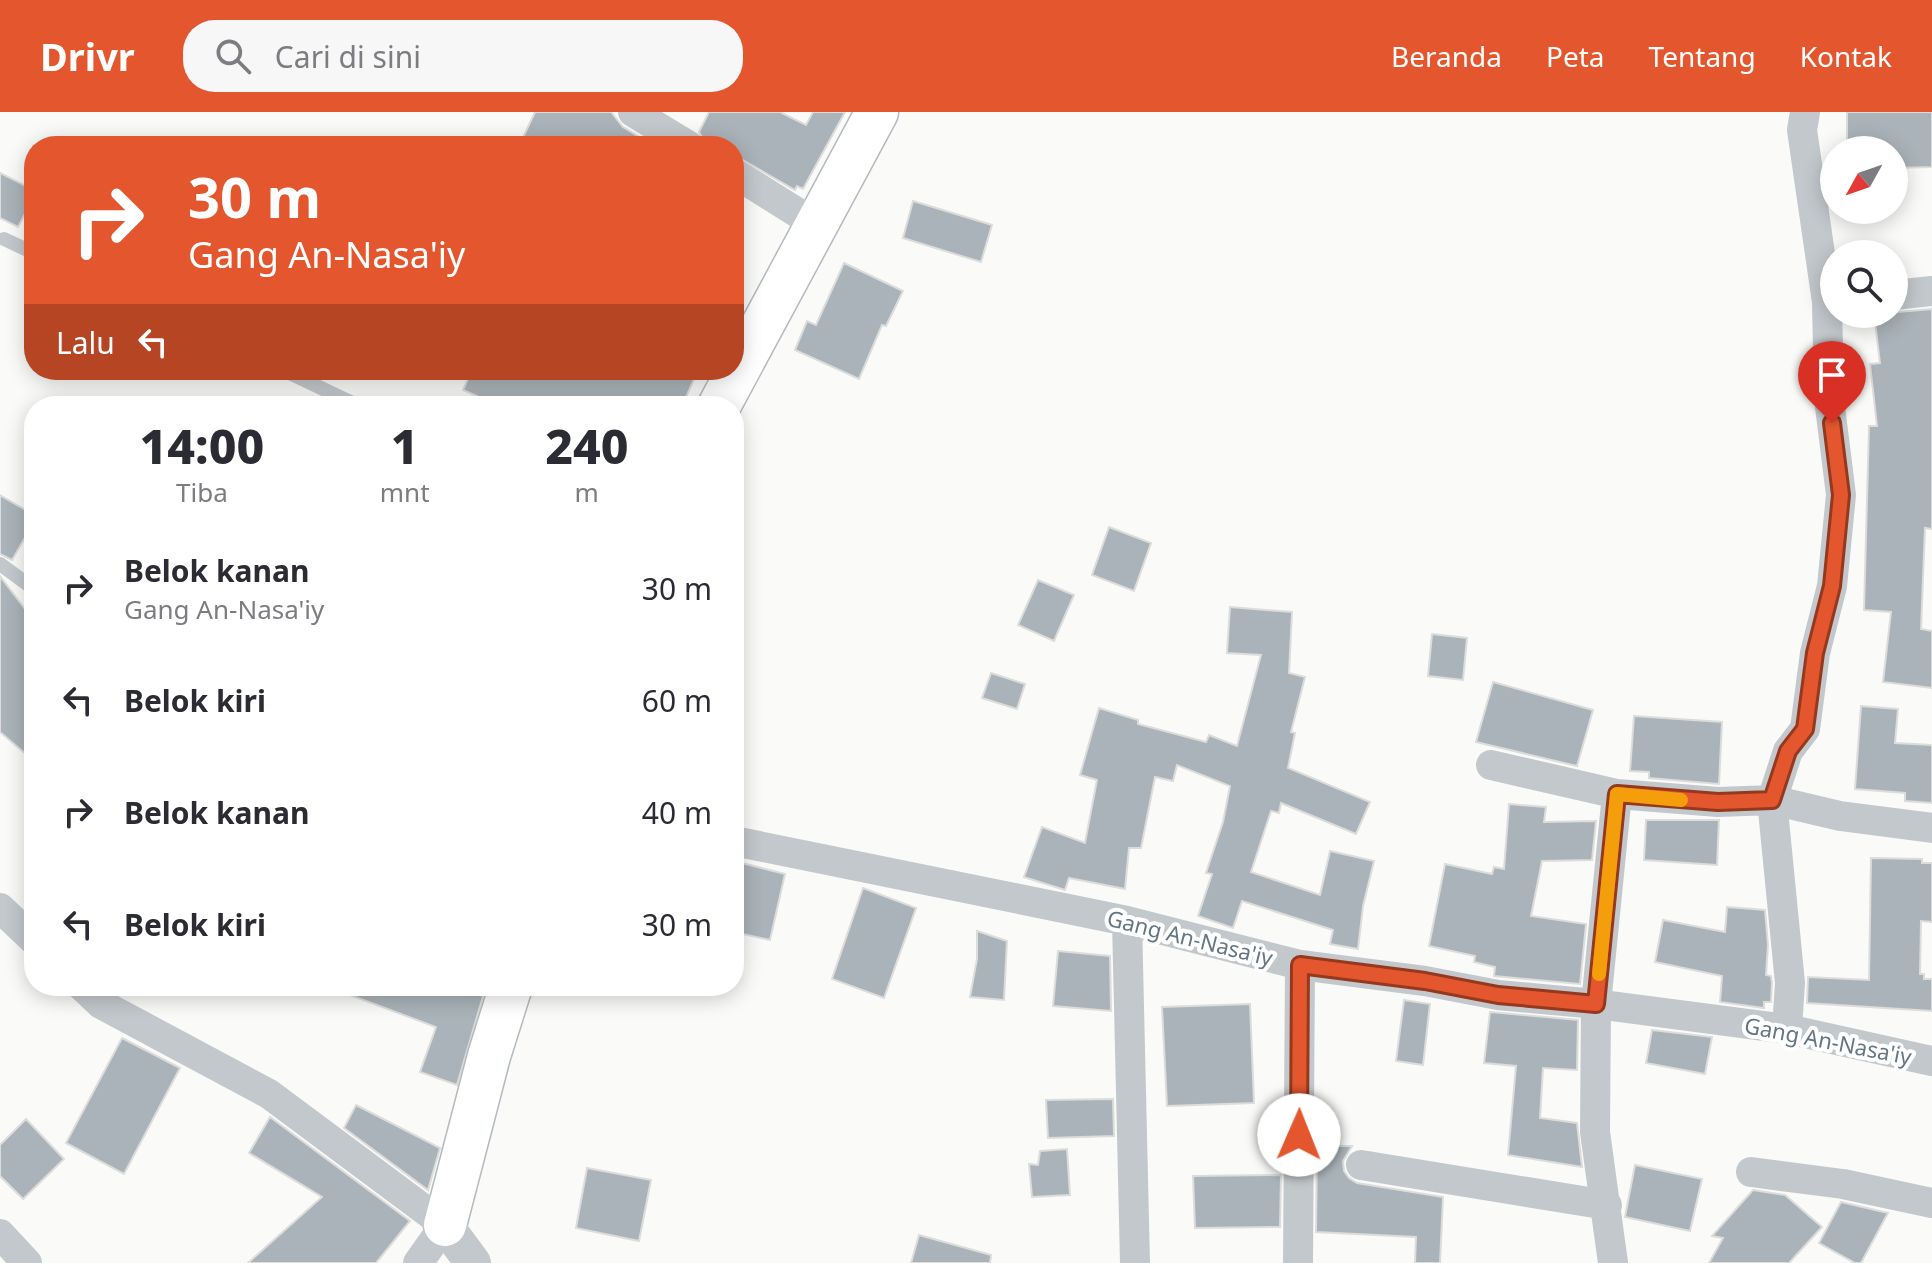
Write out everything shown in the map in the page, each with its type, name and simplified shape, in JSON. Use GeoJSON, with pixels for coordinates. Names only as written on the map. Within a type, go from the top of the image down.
{"type":"FeatureCollection","features":[{"type":"Feature","properties":{"kind":"main road"},"geometry":{"type":"LineString","coordinates":[[744,352],[877,112]]}},
{"type":"Feature","properties":{"kind":"main road"},"geometry":{"type":"LineString","coordinates":[[445,1225],[508,996]]}},
{"type":"Feature","properties":{"kind":"street"},"geometry":{"type":"LineString","coordinates":[[633,112],[673,136]]}},
{"type":"Feature","properties":{"kind":"street"},"geometry":{"type":"LineString","coordinates":[[1805,112],[1802,130],[1820,240]]}},
{"type":"Feature","properties":{"kind":"street"},"geometry":{"type":"LineString","coordinates":[[744,179],[817,225]]}},
{"type":"Feature","properties":{"kind":"street"},"geometry":{"type":"LineString","coordinates":[[1908,294],[1932,291]]}},
{"type":"Feature","properties":{"kind":"street"},"geometry":{"type":"LineString","coordinates":[[1787,1029],[1790,983],[1772,800],[1788,751],[1805,729],[1815,653],[1832,586],[1841,495],[1829,399],[1830,328]]}},
{"type":"Feature","properties":{"kind":"street"},"geometry":{"type":"LineString","coordinates":[[1491,765],[1617,794],[1718,802],[1772,800],[1840,816],[1932,828]]}},
{"type":"Feature","properties":{"kind":"street"},"geometry":{"type":"LineString","coordinates":[[1613,1263],[1595,1132],[1596,1004],[1617,794]]}},
{"type":"Feature","properties":{"kind":"street","name":"Gang An-Nasa'iy"},"geometry":{"type":"LineString","coordinates":[[744,843],[1127,921],[1300,965],[1425,981],[1498,995],[1596,1004],[1787,1029],[1932,1061]]}},
{"type":"Feature","properties":{"kind":"street"},"geometry":{"type":"LineString","coordinates":[[0,908],[24,931]]}},
{"type":"Feature","properties":{"kind":"street"},"geometry":{"type":"LineString","coordinates":[[1127,921],[1135,1263]]}},
{"type":"Feature","properties":{"kind":"street"},"geometry":{"type":"LineString","coordinates":[[1298,1263],[1300,965]]}},
{"type":"Feature","properties":{"kind":"street"},"geometry":{"type":"LineString","coordinates":[[93,996],[101,1004],[269,1094],[445,1225],[473,1263]]}},
{"type":"Feature","properties":{"kind":"street"},"geometry":{"type":"LineString","coordinates":[[1361,1165],[1607,1205]]}},
{"type":"Feature","properties":{"kind":"street"},"geometry":{"type":"LineString","coordinates":[[1751,1172],[1843,1184],[1932,1203]]}},
{"type":"Feature","properties":{"kind":"street"},"geometry":{"type":"LineString","coordinates":[[418,1263],[445,1225]]}},
{"type":"Feature","properties":{"kind":"street"},"geometry":{"type":"LineString","coordinates":[[0,1234],[27,1263]]}},
{"type":"Feature","properties":{"kind":"lane"},"geometry":{"type":"LineString","coordinates":[[4,239],[24,248]]}},
{"type":"Feature","properties":{"kind":"lane"},"geometry":{"type":"LineString","coordinates":[[304,380],[338,396]]}},
{"type":"Feature","properties":{"kind":"lane"},"geometry":{"type":"LineString","coordinates":[[0,564],[24,582]]}},
{"type":"Feature","properties":{"kind":"building"},"geometry":{"type":"Polygon","coordinates":[[[535,112],[611,112],[623,127],[638,136],[524,136],[535,112]]]}},
{"type":"Feature","properties":{"kind":"building"},"geometry":{"type":"Polygon","coordinates":[[[709,112],[780,112],[806,125],[813,112],[845,112],[803,189],[797,186],[795,190],[744,161],[744,136],[701,136],[699,132],[709,112]]]}},
{"type":"Feature","properties":{"kind":"building"},"geometry":{"type":"Polygon","coordinates":[[[1847,112],[1932,112],[1932,167],[1908,168],[1908,136],[1847,136],[1847,112]]]}},
{"type":"Feature","properties":{"kind":"building"},"geometry":{"type":"Polygon","coordinates":[[[0,173],[24,185],[24,216],[18,227],[0,218],[0,173]]]}},
{"type":"Feature","properties":{"kind":"building"},"geometry":{"type":"Polygon","coordinates":[[[913,201],[992,225],[981,262],[903,238],[913,201]]]}},
{"type":"Feature","properties":{"kind":"building"},"geometry":{"type":"Polygon","coordinates":[[[844,263],[903,291],[886,326],[882,325],[859,379],[795,350],[807,321],[816,325],[844,263]]]}},
{"type":"Feature","properties":{"kind":"building"},"geometry":{"type":"Polygon","coordinates":[[[1932,309],[1932,529],[1925,528],[1921,629],[1932,631],[1932,688],[1883,682],[1891,612],[1864,610],[1869,426],[1877,426],[1870,364],[1880,363],[1876,328],[1908,328],[1908,311],[1932,309]]]}},
{"type":"Feature","properties":{"kind":"building"},"geometry":{"type":"Polygon","coordinates":[[[468,380],[694,380],[686,396],[476,396],[463,390],[468,380]]]}},
{"type":"Feature","properties":{"kind":"building"},"geometry":{"type":"Polygon","coordinates":[[[0,495],[24,509],[24,539],[12,560],[0,554],[0,495]]]}},
{"type":"Feature","properties":{"kind":"building"},"geometry":{"type":"Polygon","coordinates":[[[1109,527],[1151,543],[1134,591],[1092,575],[1109,527]]]}},
{"type":"Feature","properties":{"kind":"building"},"geometry":{"type":"Polygon","coordinates":[[[0,576],[24,608],[24,752],[0,732],[0,576]]]}},
{"type":"Feature","properties":{"kind":"building"},"geometry":{"type":"Polygon","coordinates":[[[1038,580],[1074,595],[1054,641],[1018,625],[1038,580]]]}},
{"type":"Feature","properties":{"kind":"building"},"geometry":{"type":"Polygon","coordinates":[[[1230,607],[1292,612],[1289,673],[1305,677],[1291,732],[1295,733],[1288,768],[1370,802],[1356,834],[1281,803],[1279,813],[1271,811],[1251,872],[1320,895],[1330,851],[1374,861],[1363,906],[1358,949],[1330,944],[1333,930],[1242,901],[1233,928],[1198,916],[1212,874],[1206,873],[1223,822],[1230,786],[1177,765],[1173,781],[1155,777],[1141,848],[1129,848],[1125,889],[1069,878],[1065,890],[1024,877],[1042,827],[1085,843],[1097,780],[1080,775],[1099,708],[1138,720],[1138,724],[1206,742],[1209,735],[1237,746],[1261,655],[1227,653],[1230,607]]]}},
{"type":"Feature","properties":{"kind":"building"},"geometry":{"type":"Polygon","coordinates":[[[1432,634],[1467,638],[1463,680],[1428,676],[1432,634]]]}},
{"type":"Feature","properties":{"kind":"building"},"geometry":{"type":"Polygon","coordinates":[[[991,673],[1025,684],[1017,709],[982,698],[991,673]]]}},
{"type":"Feature","properties":{"kind":"building"},"geometry":{"type":"Polygon","coordinates":[[[1493,682],[1593,710],[1577,766],[1476,742],[1493,682]]]}},
{"type":"Feature","properties":{"kind":"building"},"geometry":{"type":"Polygon","coordinates":[[[1861,706],[1898,709],[1895,743],[1932,745],[1932,803],[1905,801],[1905,793],[1855,789],[1861,706]]]}},
{"type":"Feature","properties":{"kind":"building"},"geometry":{"type":"Polygon","coordinates":[[[1634,716],[1722,722],[1719,784],[1649,778],[1649,772],[1630,771],[1634,716]]]}},
{"type":"Feature","properties":{"kind":"building"},"geometry":{"type":"Polygon","coordinates":[[[1509,804],[1546,807],[1544,822],[1596,821],[1592,860],[1542,861],[1531,916],[1586,924],[1580,984],[1494,976],[1495,967],[1474,962],[1475,956],[1429,946],[1445,864],[1492,874],[1494,867],[1504,869],[1509,804]]]}},
{"type":"Feature","properties":{"kind":"building"},"geometry":{"type":"Polygon","coordinates":[[[1646,820],[1719,820],[1717,865],[1644,860],[1646,820]]]}},
{"type":"Feature","properties":{"kind":"building"},"geometry":{"type":"Polygon","coordinates":[[[1871,858],[1922,859],[1922,863],[1932,863],[1932,922],[1921,921],[1920,974],[1924,974],[1924,979],[1932,979],[1932,1011],[1807,1003],[1808,977],[1869,980],[1871,858]]]}},
{"type":"Feature","properties":{"kind":"building"},"geometry":{"type":"Polygon","coordinates":[[[744,864],[785,874],[770,940],[744,934],[744,864]]]}},
{"type":"Feature","properties":{"kind":"building"},"geometry":{"type":"Polygon","coordinates":[[[863,888],[916,908],[884,998],[832,979],[863,888]]]}},
{"type":"Feature","properties":{"kind":"building"},"geometry":{"type":"Polygon","coordinates":[[[1727,907],[1765,910],[1768,945],[1766,975],[1771,976],[1772,983],[1771,1002],[1764,1002],[1764,1008],[1720,1002],[1722,976],[1655,962],[1663,920],[1725,932],[1727,907]]]}},
{"type":"Feature","properties":{"kind":"building"},"geometry":{"type":"Polygon","coordinates":[[[977,931],[1007,941],[1004,1000],[970,997],[977,959],[977,931]]]}},
{"type":"Feature","properties":{"kind":"building"},"geometry":{"type":"Polygon","coordinates":[[[1058,951],[1110,956],[1111,1011],[1053,1006],[1058,951]]]}},
{"type":"Feature","properties":{"kind":"building"},"geometry":{"type":"Polygon","coordinates":[[[353,996],[483,996],[457,1085],[420,1072],[436,1027],[353,996]]]}},
{"type":"Feature","properties":{"kind":"building"},"geometry":{"type":"Polygon","coordinates":[[[1404,1000],[1430,1004],[1423,1065],[1396,1061],[1404,1000]]]}},
{"type":"Feature","properties":{"kind":"building"},"geometry":{"type":"Polygon","coordinates":[[[1250,1004],[1254,1103],[1167,1106],[1162,1007],[1250,1004]]]}},
{"type":"Feature","properties":{"kind":"building"},"geometry":{"type":"Polygon","coordinates":[[[1490,1012],[1578,1020],[1577,1070],[1543,1068],[1540,1118],[1577,1123],[1582,1167],[1508,1155],[1516,1066],[1484,1063],[1490,1012]]]}},
{"type":"Feature","properties":{"kind":"building"},"geometry":{"type":"Polygon","coordinates":[[[1652,1030],[1712,1037],[1705,1074],[1646,1063],[1652,1030]]]}},
{"type":"Feature","properties":{"kind":"building"},"geometry":{"type":"Polygon","coordinates":[[[122,1038],[180,1068],[124,1174],[66,1143],[122,1038]]]}},
{"type":"Feature","properties":{"kind":"building"},"geometry":{"type":"Polygon","coordinates":[[[1113,1099],[1114,1136],[1048,1138],[1046,1100],[1113,1099]]]}},
{"type":"Feature","properties":{"kind":"building"},"geometry":{"type":"Polygon","coordinates":[[[356,1105],[440,1148],[428,1190],[344,1128],[356,1105]]]}},
{"type":"Feature","properties":{"kind":"building"},"geometry":{"type":"Polygon","coordinates":[[[270,1117],[410,1221],[376,1263],[248,1263],[322,1197],[249,1153],[270,1117]]]}},
{"type":"Feature","properties":{"kind":"building"},"geometry":{"type":"Polygon","coordinates":[[[26,1119],[64,1159],[23,1199],[0,1176],[0,1145],[26,1119]]]}},
{"type":"Feature","properties":{"kind":"building"},"geometry":{"type":"Polygon","coordinates":[[[1317,1146],[1352,1146],[1343,1161],[1344,1171],[1357,1183],[1443,1197],[1440,1263],[1415,1263],[1416,1237],[1316,1232],[1317,1146]]]}},
{"type":"Feature","properties":{"kind":"building"},"geometry":{"type":"Polygon","coordinates":[[[1067,1149],[1070,1195],[1032,1197],[1029,1164],[1038,1165],[1040,1151],[1067,1149]]]}},
{"type":"Feature","properties":{"kind":"building"},"geometry":{"type":"Polygon","coordinates":[[[1635,1165],[1702,1179],[1690,1231],[1625,1217],[1635,1165]]]}},
{"type":"Feature","properties":{"kind":"building"},"geometry":{"type":"Polygon","coordinates":[[[587,1168],[651,1180],[639,1241],[576,1228],[587,1168]]]}},
{"type":"Feature","properties":{"kind":"building"},"geometry":{"type":"Polygon","coordinates":[[[1281,1175],[1280,1227],[1195,1228],[1193,1176],[1281,1175]]]}},
{"type":"Feature","properties":{"kind":"building"},"geometry":{"type":"Polygon","coordinates":[[[1753,1190],[1785,1195],[1822,1227],[1789,1263],[1709,1263],[1723,1238],[1712,1236],[1753,1190]]]}},
{"type":"Feature","properties":{"kind":"building"},"geometry":{"type":"Polygon","coordinates":[[[1841,1202],[1888,1213],[1861,1263],[1855,1263],[1819,1243],[1841,1202]]]}},
{"type":"Feature","properties":{"kind":"building"},"geometry":{"type":"Polygon","coordinates":[[[919,1235],[991,1255],[990,1263],[911,1263],[919,1235]]]}},
{"type":"Feature","properties":{"kind":"slow traffic"},"geometry":{"type":"LineString","coordinates":[[1599,974],[1617,794],[1681,800]]}},
{"type":"Feature","properties":{"kind":"route"},"geometry":{"type":"LineString","coordinates":[[1299,1135],[1300,965],[1425,981],[1498,995],[1596,1004],[1617,794],[1718,802],[1772,800],[1788,751],[1805,729],[1815,653],[1832,586],[1841,495],[1832,423]]}}]}
